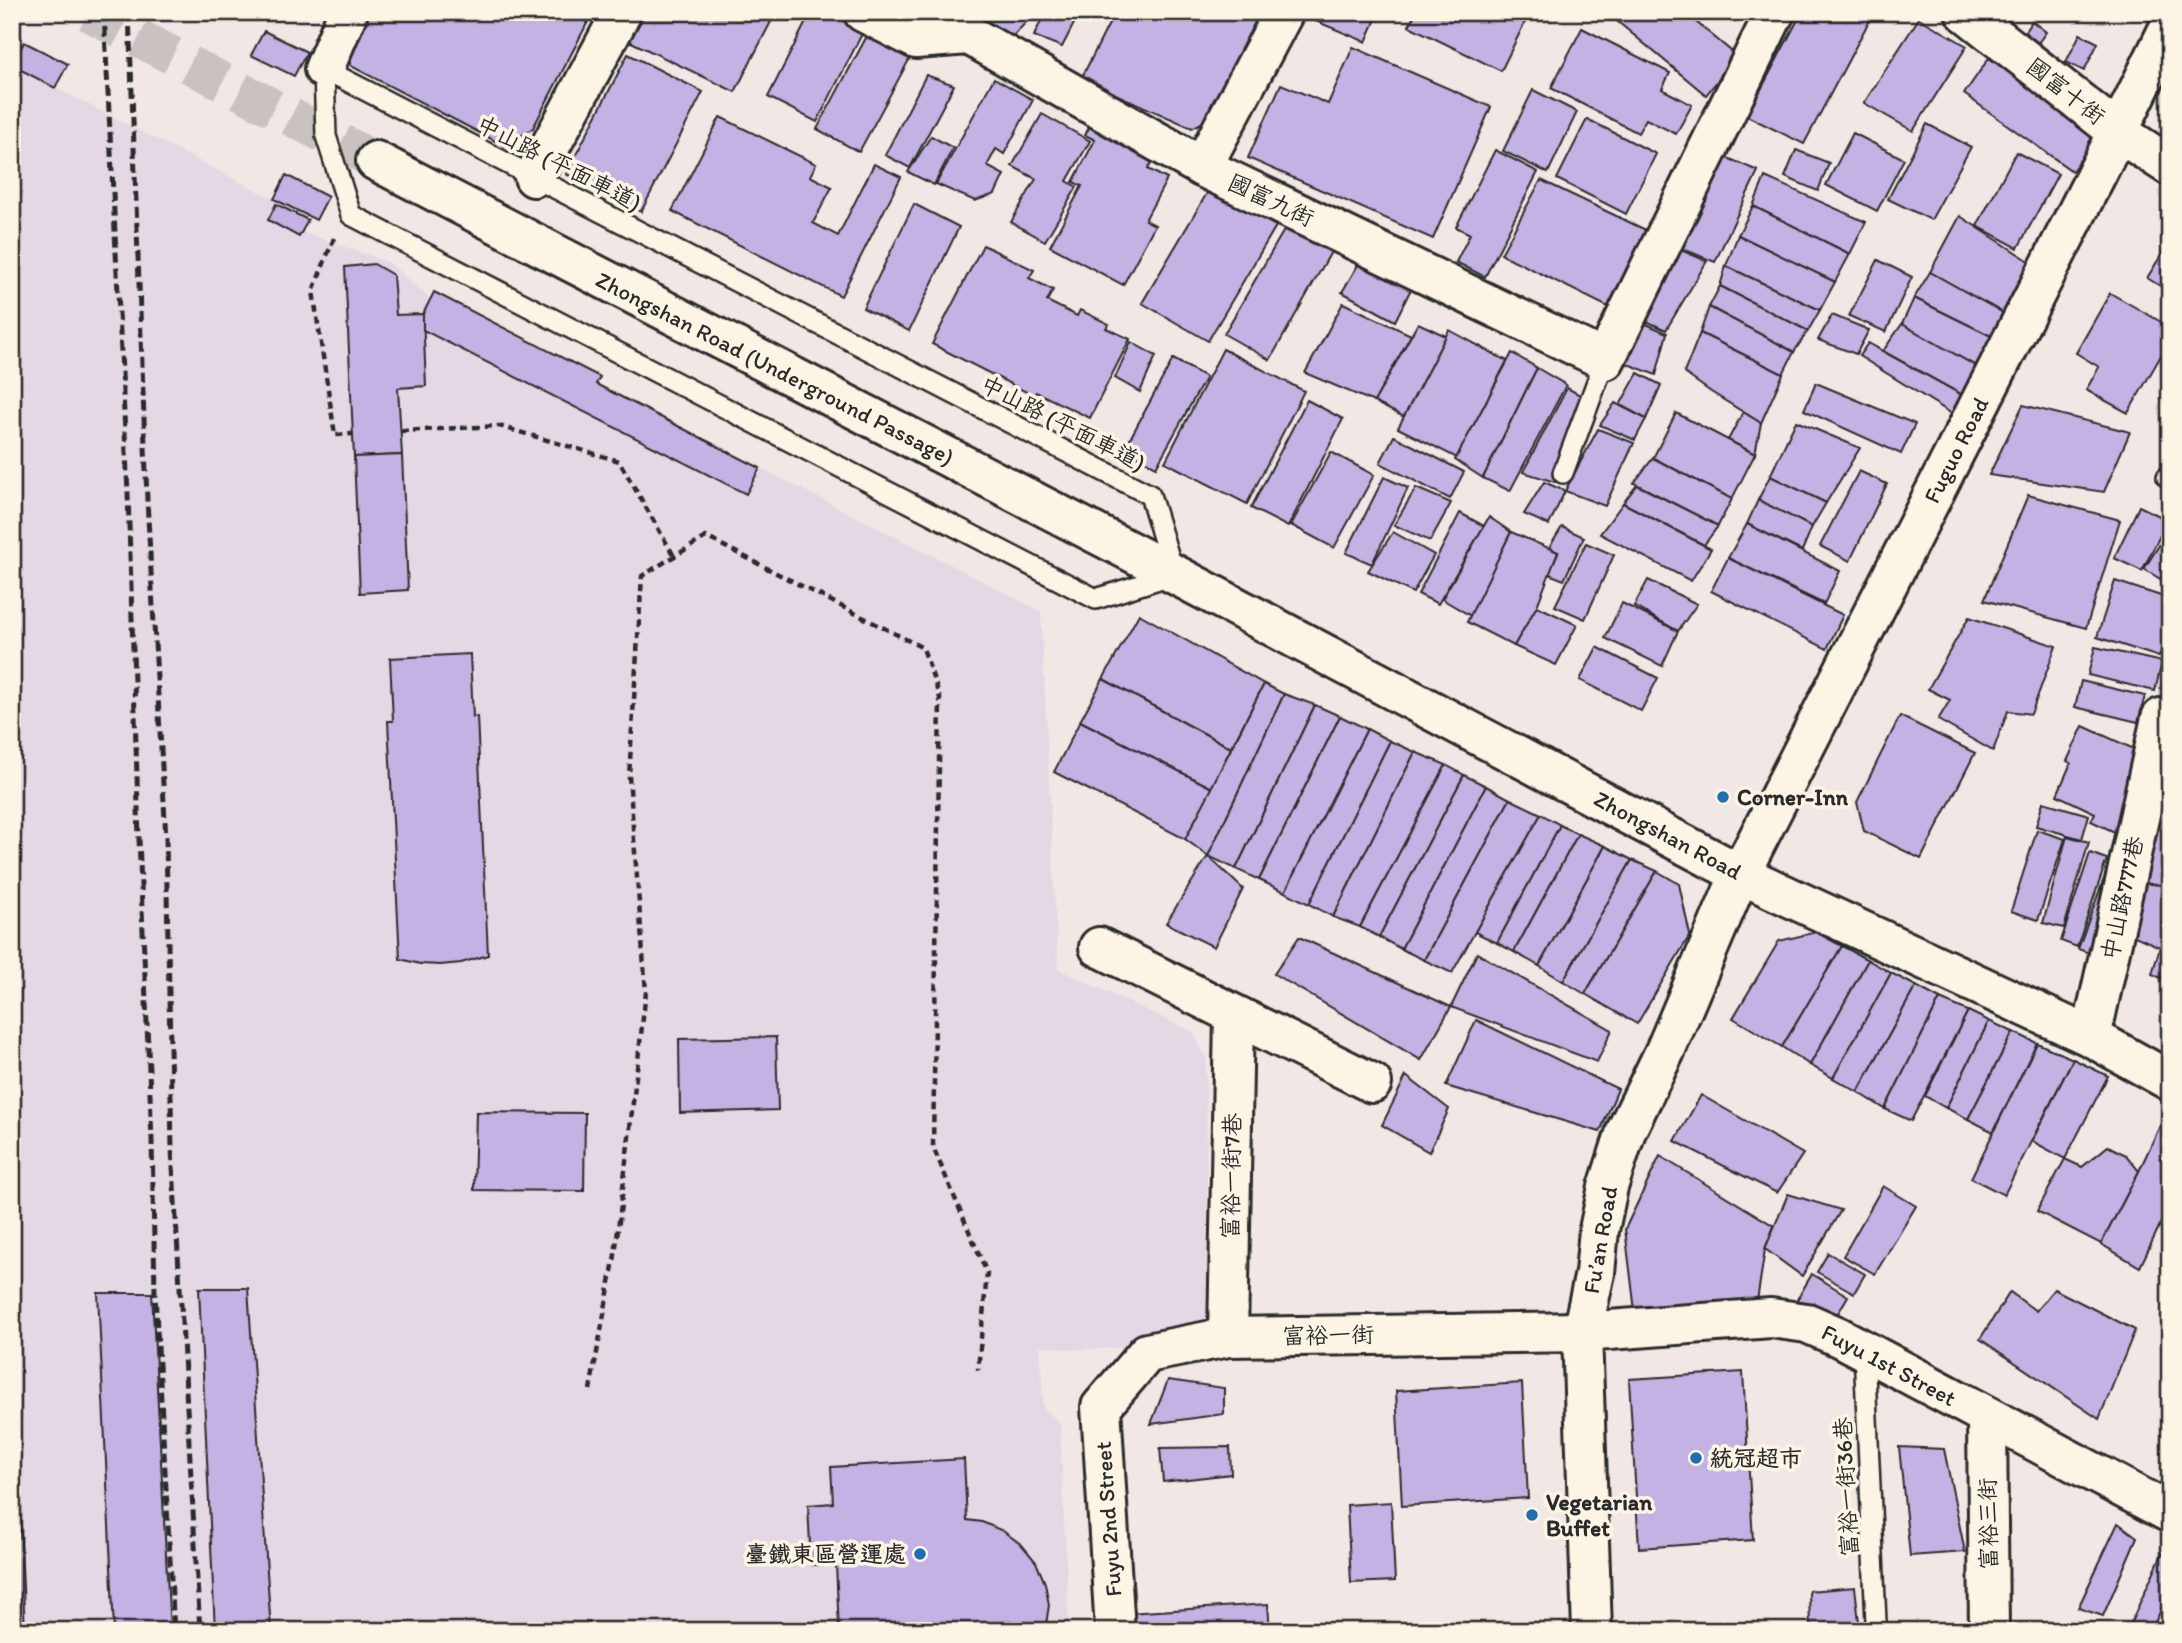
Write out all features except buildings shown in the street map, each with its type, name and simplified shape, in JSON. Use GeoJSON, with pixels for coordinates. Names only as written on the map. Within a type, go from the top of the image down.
{"type":"FeatureCollection","features":[{"type":"Feature","properties":{"kind":"street"},"geometry":{"type":"LineString","coordinates":[[324,69],[348,12]]}},
{"type":"Feature","properties":{"kind":"street"},"geometry":{"type":"LineString","coordinates":[[534,177],[622,12]]}},
{"type":"Feature","properties":{"kind":"street","name":"國富九街"},"geometry":{"type":"LineString","coordinates":[[863,12],[916,39],[968,23],[1202,167],[1593,353]]}},
{"type":"Feature","properties":{"kind":"street"},"geometry":{"type":"LineString","coordinates":[[1202,167],[1284,12]]}},
{"type":"Feature","properties":{"kind":"street"},"geometry":{"type":"LineString","coordinates":[[1593,353],[1775,12]]}},
{"type":"Feature","properties":{"kind":"street","name":"國富十街"},"geometry":{"type":"LineString","coordinates":[[1965,12],[2118,132],[2170,166]]}},
{"type":"Feature","properties":{"kind":"street","name":"Fuguo Road"},"geometry":{"type":"LineString","coordinates":[[1740,874],[2170,26]]}},
{"type":"Feature","properties":{"kind":"street","name":"Zhongshan Road (Underground Passage)"},"geometry":{"type":"LineString","coordinates":[[376,162],[1174,574]]}},
{"type":"Feature","properties":{"kind":"street","name":"Zhongshan Road"},"geometry":{"type":"LineString","coordinates":[[1174,574],[1740,874],[2091,1037],[2170,1081]]}},
{"type":"Feature","properties":{"kind":"street","name":"中山路777巷"},"geometry":{"type":"LineString","coordinates":[[2091,1037],[2161,718]]}},
{"type":"Feature","properties":{"kind":"street","name":"Fu’an Road"},"geometry":{"type":"LineString","coordinates":[[1592,1631],[1582,1332],[1595,1273],[1598,1230],[1608,1186],[1626,1131],[1665,1051],[1740,874]]}},
{"type":"Feature","properties":{"kind":"street"},"geometry":{"type":"LineString","coordinates":[[1099,947],[1372,1083]]}},
{"type":"Feature","properties":{"kind":"street","name":"富裕一街7巷"},"geometry":{"type":"LineString","coordinates":[[1228,1337],[1234,1015]]}},
{"type":"Feature","properties":{"kind":"street","name":"Fuyu 1st Street"},"geometry":{"type":"LineString","coordinates":[[1582,1332],[1772,1318],[1807,1323],[1864,1350],[2170,1513]]}},
{"type":"Feature","properties":{"kind":"street","name":"富裕一街"},"geometry":{"type":"LineString","coordinates":[[1101,1407],[1147,1353],[1228,1337],[1582,1332]]}},
{"type":"Feature","properties":{"kind":"street","name":"Fuyu 2nd Street"},"geometry":{"type":"LineString","coordinates":[[1101,1407],[1115,1631]]}},
{"type":"Feature","properties":{"kind":"street","name":"富裕三街"},"geometry":{"type":"LineString","coordinates":[[1987,1417],[1989,1631]]}},
{"type":"Feature","properties":{"kind":"lane","name":"中山路 (平面車道)"},"geometry":{"type":"LineString","coordinates":[[324,69],[1150,495],[1174,574]]}},
{"type":"Feature","properties":{"kind":"lane"},"geometry":{"type":"LineString","coordinates":[[324,69],[327,136],[351,215],[1096,599],[1174,574]]}},
{"type":"Feature","properties":{"kind":"lane"},"geometry":{"type":"LineString","coordinates":[[1563,473],[1593,353]]}},
{"type":"Feature","properties":{"kind":"lane","name":"富裕一街36巷"},"geometry":{"type":"LineString","coordinates":[[1864,1350],[1876,1622]]}},
{"type":"Feature","properties":{"kind":"path"},"geometry":{"type":"LineString","coordinates":[[351,215],[331,241],[313,291],[335,435],[353,434]]}},
{"type":"Feature","properties":{"kind":"path"},"geometry":{"type":"LineString","coordinates":[[401,431],[499,426],[619,461],[674,556]]}},
{"type":"Feature","properties":{"kind":"path"},"geometry":{"type":"LineString","coordinates":[[590,1390],[615,1255],[646,992],[629,776],[642,576],[706,537],[923,648],[940,698],[933,1147],[987,1273],[978,1370]]}},
{"type":"Feature","properties":{"kind":"shaded area"},"geometry":{"type":"Polygon","coordinates":[[[19,69],[309,217],[303,232],[388,262],[430,299],[434,292],[600,377],[596,384],[1041,611],[1058,969],[1193,1032],[1206,1057],[1208,1316],[1183,1344],[1076,1350],[1040,1346],[1043,1408],[1060,1423],[1069,1631],[12,1631],[12,76],[19,69]]]}},
{"type":"Feature","properties":{"kind":"tunnel"},"geometry":{"type":"LineString","coordinates":[[88,12],[376,161]]}},
{"type":"Feature","properties":{"kind":"railway"},"geometry":{"type":"LineString","coordinates":[[104,12],[128,493],[152,1140],[155,1293],[174,1631]]}},
{"type":"Feature","properties":{"kind":"railway"},"geometry":{"type":"LineString","coordinates":[[129,12],[147,500],[166,838],[172,1150],[200,1631]]}},
{"type":"Feature","properties":{"kind":"place","name":"Corner-Inn"},"geometry":{"type":"Point","coordinates":[1723,797]}},
{"type":"Feature","properties":{"kind":"place","name":"統冠超市"},"geometry":{"type":"Point","coordinates":[1696,1458]}},
{"type":"Feature","properties":{"kind":"place","name":"Vegetarian Buffet"},"geometry":{"type":"Point","coordinates":[1532,1515]}},
{"type":"Feature","properties":{"kind":"place","name":"臺鐵東區營運處"},"geometry":{"type":"Point","coordinates":[920,1554]}}]}
